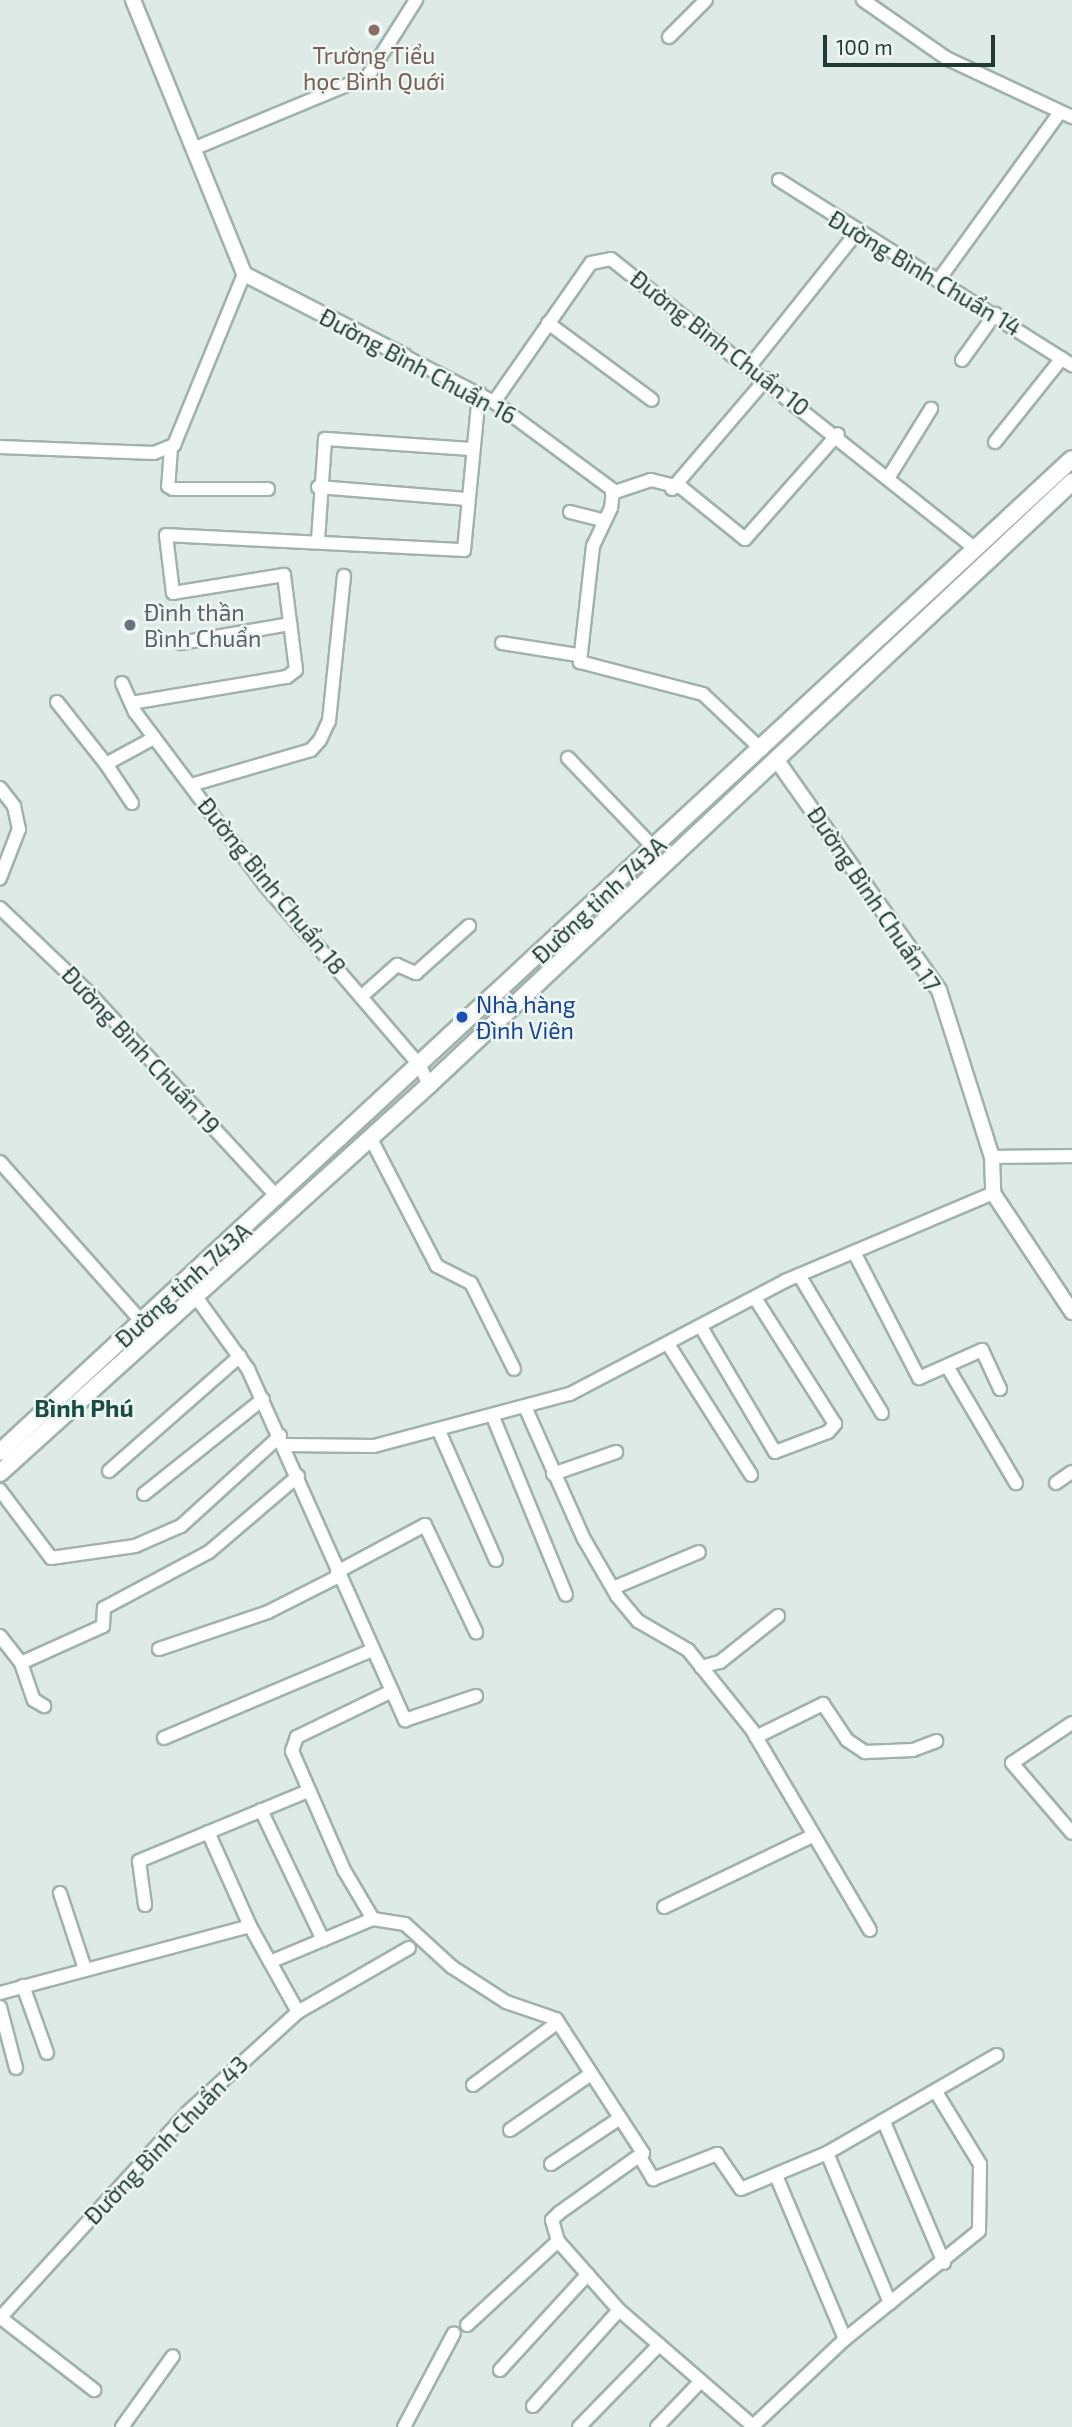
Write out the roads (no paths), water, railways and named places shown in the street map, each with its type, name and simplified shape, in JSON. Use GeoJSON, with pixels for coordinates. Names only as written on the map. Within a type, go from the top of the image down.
{"type":"FeatureCollection","features":[{"type":"Feature","properties":{"kind":"main road","name":"Đường tỉnh 743A"},"geometry":{"type":"LineString","coordinates":[[0,1473],[429,1085],[769,754],[952,569],[1072,459]]}},
{"type":"Feature","properties":{"kind":"main road","name":"Đường tỉnh 743A"},"geometry":{"type":"LineString","coordinates":[[1,1450],[655,849],[769,754],[964,584],[1072,482]]}},
{"type":"Feature","properties":{"kind":"main road"},"geometry":{"type":"LineString","coordinates":[[952,569],[964,584]]}},
{"type":"Feature","properties":{"kind":"street"},"geometry":{"type":"LineString","coordinates":[[133,0],[244,274],[171,447],[168,486],[173,489],[268,489]]}},
{"type":"Feature","properties":{"kind":"street"},"geometry":{"type":"LineString","coordinates":[[193,149],[368,76],[416,0]]}},
{"type":"Feature","properties":{"kind":"street"},"geometry":{"type":"LineString","coordinates":[[669,37],[706,0]]}},
{"type":"Feature","properties":{"kind":"street"},"geometry":{"type":"LineString","coordinates":[[863,0],[946,58],[1066,115],[940,278]]}},
{"type":"Feature","properties":{"kind":"street","name":"Đường Bình Chuẩn 14"},"geometry":{"type":"LineString","coordinates":[[779,180],[856,233],[940,278],[1067,362]]}},
{"type":"Feature","properties":{"kind":"street"},"geometry":{"type":"LineString","coordinates":[[750,366],[856,233]]}},
{"type":"Feature","properties":{"kind":"street","name":"Đường Bình Chuẩn 10"},"geometry":{"type":"LineString","coordinates":[[494,402],[591,263],[611,258],[890,475],[976,549]]}},
{"type":"Feature","properties":{"kind":"street","name":"Đường Bình Chuẩn 16"},"geometry":{"type":"LineString","coordinates":[[244,274],[479,393],[585,464],[612,493]]}},
{"type":"Feature","properties":{"kind":"street"},"geometry":{"type":"LineString","coordinates":[[962,360],[995,314]]}},
{"type":"Feature","properties":{"kind":"street"},"geometry":{"type":"LineString","coordinates":[[548,323],[652,400]]}},
{"type":"Feature","properties":{"kind":"street"},"geometry":{"type":"LineString","coordinates":[[995,442],[1067,362]]}},
{"type":"Feature","properties":{"kind":"street"},"geometry":{"type":"LineString","coordinates":[[672,489],[766,379]]}},
{"type":"Feature","properties":{"kind":"street"},"geometry":{"type":"LineString","coordinates":[[131,703],[293,674],[284,575],[173,593],[166,535],[318,540],[464,550],[479,393]]}},
{"type":"Feature","properties":{"kind":"street"},"geometry":{"type":"LineString","coordinates":[[890,475],[931,409]]}},
{"type":"Feature","properties":{"kind":"street"},"geometry":{"type":"LineString","coordinates":[[769,754],[703,694],[587,666],[579,655],[593,546],[605,521],[612,493],[651,480],[672,489],[682,488],[746,539],[838,434]]}},
{"type":"Feature","properties":{"kind":"street"},"geometry":{"type":"LineString","coordinates":[[318,540],[318,487],[325,439],[336,436],[472,449]]}},
{"type":"Feature","properties":{"kind":"street"},"geometry":{"type":"LineString","coordinates":[[0,447],[120,454],[171,447]]}},
{"type":"Feature","properties":{"kind":"street"},"geometry":{"type":"LineString","coordinates":[[318,487],[467,499]]}},
{"type":"Feature","properties":{"kind":"street"},"geometry":{"type":"LineString","coordinates":[[570,512],[605,521]]}},
{"type":"Feature","properties":{"kind":"street"},"geometry":{"type":"LineString","coordinates":[[191,785],[311,750],[320,740],[329,721],[344,576]]}},
{"type":"Feature","properties":{"kind":"street"},"geometry":{"type":"LineString","coordinates":[[181,643],[290,624]]}},
{"type":"Feature","properties":{"kind":"street"},"geometry":{"type":"LineString","coordinates":[[502,643],[579,655]]}},
{"type":"Feature","properties":{"kind":"street","name":"Đường Bình Chuẩn 18"},"geometry":{"type":"LineString","coordinates":[[122,683],[131,703],[154,737],[265,885],[421,1066],[429,1085]]}},
{"type":"Feature","properties":{"kind":"street"},"geometry":{"type":"LineString","coordinates":[[57,702],[106,764],[132,803]]}},
{"type":"Feature","properties":{"kind":"street"},"geometry":{"type":"LineString","coordinates":[[106,764],[154,737]]}},
{"type":"Feature","properties":{"kind":"street","name":"Đường Bình Chuẩn 17"},"geometry":{"type":"LineString","coordinates":[[769,754],[939,990],[992,1157],[993,1193]]}},
{"type":"Feature","properties":{"kind":"street"},"geometry":{"type":"LineString","coordinates":[[568,758],[655,849]]}},
{"type":"Feature","properties":{"kind":"street"},"geometry":{"type":"LineString","coordinates":[[0,788],[14,806],[19,828],[0,878]]}},
{"type":"Feature","properties":{"kind":"street","name":"Đường Bình Chuẩn 19"},"geometry":{"type":"LineString","coordinates":[[0,908],[90,994],[278,1198]]}},
{"type":"Feature","properties":{"kind":"street"},"geometry":{"type":"LineString","coordinates":[[362,996],[397,965],[416,972],[469,926]]}},
{"type":"Feature","properties":{"kind":"street"},"geometry":{"type":"LineString","coordinates":[[370,1137],[437,1266],[471,1283],[514,1369]]}},
{"type":"Feature","properties":{"kind":"street"},"geometry":{"type":"LineString","coordinates":[[992,1157],[1072,1156]]}},
{"type":"Feature","properties":{"kind":"street"},"geometry":{"type":"LineString","coordinates":[[0,1162],[142,1322]]}},
{"type":"Feature","properties":{"kind":"street"},"geometry":{"type":"LineString","coordinates":[[0,1490],[51,1558],[135,1546],[181,1525],[283,1441],[374,1446],[526,1409],[668,1344],[799,1275],[993,1193],[1072,1312]]}},
{"type":"Feature","properties":{"kind":"street"},"geometry":{"type":"LineString","coordinates":[[854,1252],[919,1378],[982,1350],[1000,1389]]}},
{"type":"Feature","properties":{"kind":"street"},"geometry":{"type":"LineString","coordinates":[[799,1275],[882,1413]]}},
{"type":"Feature","properties":{"kind":"street"},"geometry":{"type":"LineString","coordinates":[[195,1297],[240,1356],[263,1399],[372,1650],[411,1723],[476,1696]]}},
{"type":"Feature","properties":{"kind":"street"},"geometry":{"type":"LineString","coordinates":[[701,1327],[775,1452],[828,1433],[835,1424],[755,1298]]}},
{"type":"Feature","properties":{"kind":"street"},"geometry":{"type":"LineString","coordinates":[[668,1344],[751,1475]]}},
{"type":"Feature","properties":{"kind":"street"},"geometry":{"type":"LineString","coordinates":[[109,1471],[240,1356]]}},
{"type":"Feature","properties":{"kind":"street"},"geometry":{"type":"LineString","coordinates":[[947,1366],[1016,1483]]}},
{"type":"Feature","properties":{"kind":"street"},"geometry":{"type":"LineString","coordinates":[[144,1493],[263,1399]]}},
{"type":"Feature","properties":{"kind":"street"},"geometry":{"type":"LineString","coordinates":[[526,1409],[553,1474],[612,1588],[638,1620],[688,1650],[756,1737],[870,1930]]}},
{"type":"Feature","properties":{"kind":"street"},"geometry":{"type":"LineString","coordinates":[[493,1417],[566,1595]]}},
{"type":"Feature","properties":{"kind":"street"},"geometry":{"type":"LineString","coordinates":[[439,1431],[496,1560]]}},
{"type":"Feature","properties":{"kind":"street"},"geometry":{"type":"LineString","coordinates":[[553,1474],[616,1452]]}},
{"type":"Feature","properties":{"kind":"street"},"geometry":{"type":"LineString","coordinates":[[1056,1483],[1072,1472]]}},
{"type":"Feature","properties":{"kind":"street"},"geometry":{"type":"LineString","coordinates":[[21,1663],[105,1624],[104,1608],[209,1552],[298,1476]]}},
{"type":"Feature","properties":{"kind":"street"},"geometry":{"type":"LineString","coordinates":[[159,1648],[268,1612],[425,1525],[476,1632]]}},
{"type":"Feature","properties":{"kind":"street"},"geometry":{"type":"LineString","coordinates":[[612,1588],[699,1552]]}},
{"type":"Feature","properties":{"kind":"street"},"geometry":{"type":"LineString","coordinates":[[701,1667],[720,1662],[778,1616]]}},
{"type":"Feature","properties":{"kind":"street"},"geometry":{"type":"LineString","coordinates":[[0,1636],[21,1663],[34,1700],[44,1706]]}},
{"type":"Feature","properties":{"kind":"street"},"geometry":{"type":"LineString","coordinates":[[164,1738],[372,1650]]}},
{"type":"Feature","properties":{"kind":"street"},"geometry":{"type":"LineString","coordinates":[[373,1919],[307,1791],[292,1751],[297,1737],[392,1691]]}},
{"type":"Feature","properties":{"kind":"street"},"geometry":{"type":"LineString","coordinates":[[756,1737],[823,1704],[847,1740],[865,1752],[913,1750],[936,1741]]}},
{"type":"Feature","properties":{"kind":"street"},"geometry":{"type":"LineString","coordinates":[[1072,1723],[1012,1763],[1072,1833]]}},
{"type":"Feature","properties":{"kind":"street"},"geometry":{"type":"LineString","coordinates":[[145,1905],[135,1864],[307,1791]]}},
{"type":"Feature","properties":{"kind":"street"},"geometry":{"type":"LineString","coordinates":[[261,1810],[323,1940]]}},
{"type":"Feature","properties":{"kind":"street"},"geometry":{"type":"LineString","coordinates":[[208,1832],[250,1926],[270,1962],[298,2001],[298,2012]]}},
{"type":"Feature","properties":{"kind":"street"},"geometry":{"type":"LineString","coordinates":[[664,1907],[814,1836]]}},
{"type":"Feature","properties":{"kind":"street"},"geometry":{"type":"LineString","coordinates":[[60,1893],[85,1969]]}},
{"type":"Feature","properties":{"kind":"street"},"geometry":{"type":"LineString","coordinates":[[270,1962],[373,1919],[405,1924],[452,1967],[506,2002],[545,2011],[558,2022],[620,2118],[653,2179],[717,2154],[741,2189],[778,2178],[884,2122],[997,2054]]}},
{"type":"Feature","properties":{"kind":"street"},"geometry":{"type":"LineString","coordinates":[[0,1993],[250,1926]]}},
{"type":"Feature","properties":{"kind":"street","name":"Đường Bình Chuẩn 43"},"geometry":{"type":"LineString","coordinates":[[0,2318],[187,2113],[298,2012],[409,1948]]}},
{"type":"Feature","properties":{"kind":"street"},"geometry":{"type":"LineString","coordinates":[[23,1986],[47,2053]]}},
{"type":"Feature","properties":{"kind":"street"},"geometry":{"type":"LineString","coordinates":[[0,2007],[16,2068]]}},
{"type":"Feature","properties":{"kind":"street"},"geometry":{"type":"LineString","coordinates":[[473,2085],[558,2022]]}},
{"type":"Feature","properties":{"kind":"street"},"geometry":{"type":"LineString","coordinates":[[510,2130],[591,2074]]}},
{"type":"Feature","properties":{"kind":"street"},"geometry":{"type":"LineString","coordinates":[[640,2157],[552,2220],[558,2241],[619,2310],[700,2382],[737,2422],[754,2427],[845,2339],[944,2263],[979,2231],[981,2164],[936,2092]]}},
{"type":"Feature","properties":{"kind":"street"},"geometry":{"type":"LineString","coordinates":[[551,2164],[620,2118]]}},
{"type":"Feature","properties":{"kind":"street"},"geometry":{"type":"LineString","coordinates":[[884,2122],[944,2263]]}},
{"type":"Feature","properties":{"kind":"street"},"geometry":{"type":"LineString","coordinates":[[827,2152],[890,2303]]}},
{"type":"Feature","properties":{"kind":"street"},"geometry":{"type":"LineString","coordinates":[[778,2178],[845,2339]]}},
{"type":"Feature","properties":{"kind":"street"},"geometry":{"type":"LineString","coordinates":[[467,2325],[558,2241]]}},
{"type":"Feature","properties":{"kind":"street"},"geometry":{"type":"LineString","coordinates":[[500,2370],[588,2274]]}},
{"type":"Feature","properties":{"kind":"street"},"geometry":{"type":"LineString","coordinates":[[533,2406],[619,2310]]}},
{"type":"Feature","properties":{"kind":"street"},"geometry":{"type":"LineString","coordinates":[[0,2318],[94,2390]]}},
{"type":"Feature","properties":{"kind":"street"},"geometry":{"type":"LineString","coordinates":[[404,2427],[454,2333]]}},
{"type":"Feature","properties":{"kind":"street"},"geometry":{"type":"LineString","coordinates":[[579,2427],[659,2345]]}},
{"type":"Feature","properties":{"kind":"street"},"geometry":{"type":"LineString","coordinates":[[122,2427],[173,2356]]}},
{"type":"Feature","properties":{"kind":"street"},"geometry":{"type":"LineString","coordinates":[[657,2427],[700,2382]]}},
{"type":"Feature","properties":{"kind":"place","name":"Trường Tiểu học Bình Quới"},"geometry":{"type":"Point","coordinates":[374,30]}},
{"type":"Feature","properties":{"kind":"place","name":"Đình thần Bình Chuẩn"},"geometry":{"type":"Point","coordinates":[130,625]}},
{"type":"Feature","properties":{"kind":"place","name":"Nhà hàng Đình Viên"},"geometry":{"type":"Point","coordinates":[462,1017]}},
{"type":"Feature","properties":{"kind":"district","name":"Bình Phú"},"geometry":{"type":"Point","coordinates":[84,1408]}}]}
